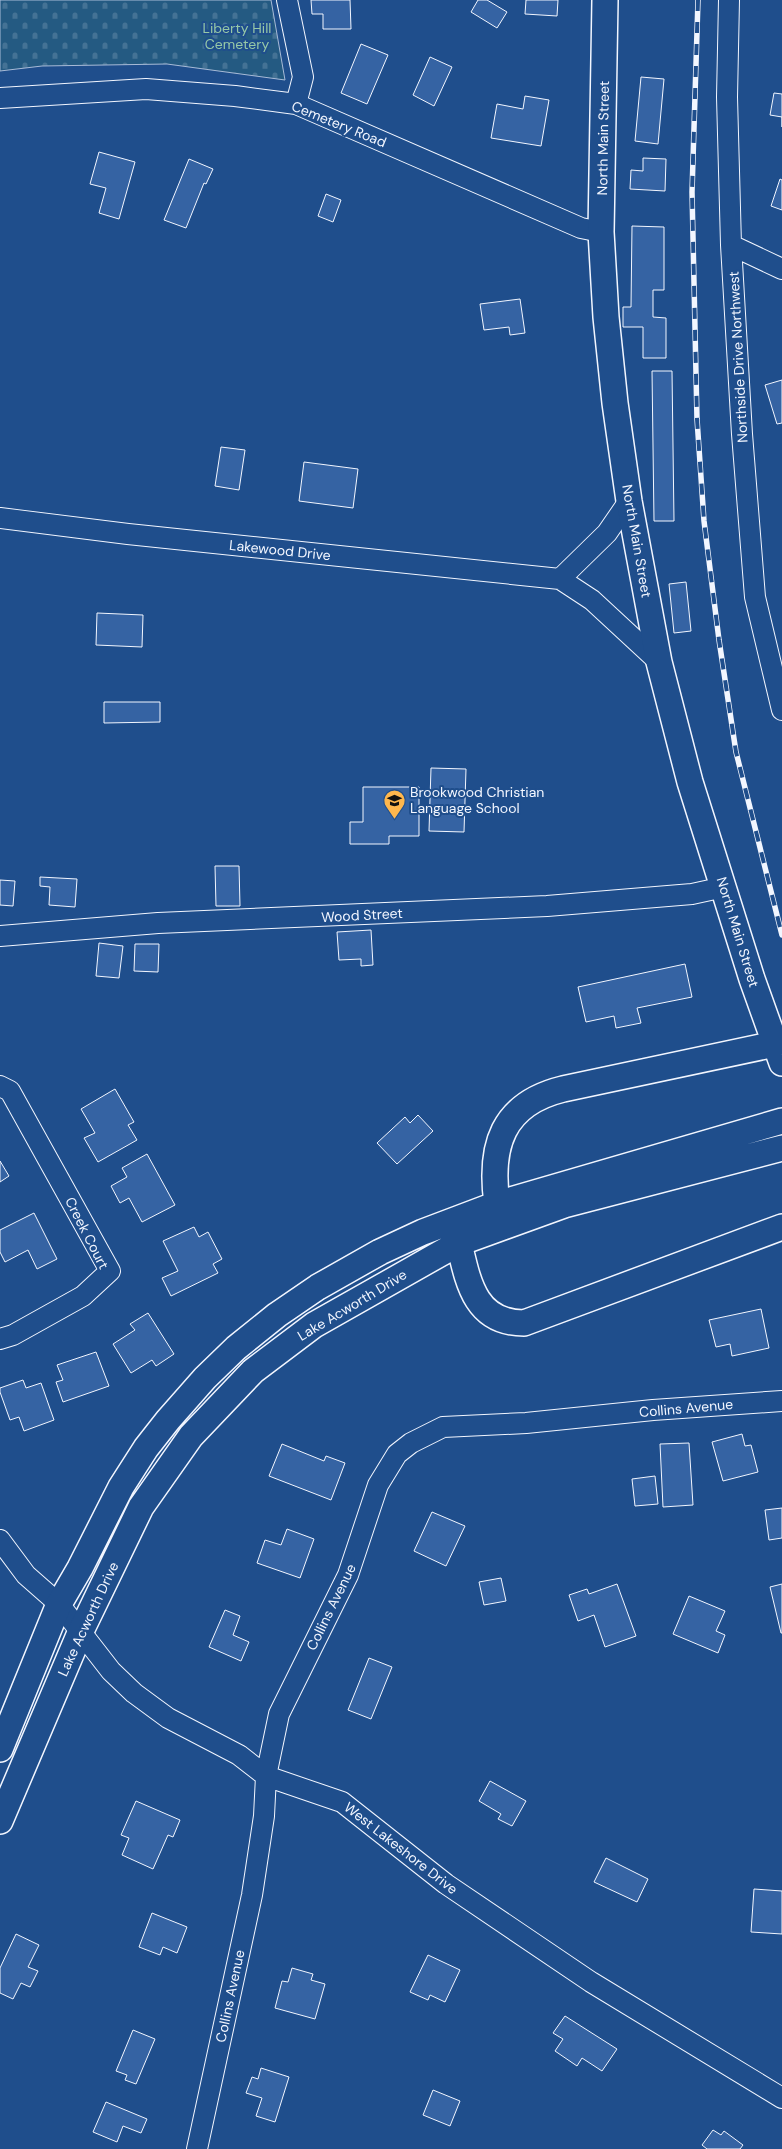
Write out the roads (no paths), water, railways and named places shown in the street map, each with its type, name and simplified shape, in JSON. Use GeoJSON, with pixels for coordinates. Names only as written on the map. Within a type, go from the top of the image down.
{"type":"FeatureCollection","features":[{"type":"Feature","properties":{"kind":"main road","name":"North Main Street"},"geometry":{"type":"LineString","coordinates":[[605,0],[601,232],[614,403],[629,501],[659,662],[690,782],[752,979],[779,1053]]}},
{"type":"Feature","properties":{"kind":"main road"},"geometry":{"type":"LineString","coordinates":[[498,1204],[496,1155],[500,1138],[513,1116],[534,1099],[563,1089],[779,1053]]}},
{"type":"Feature","properties":{"kind":"main road","name":"Lake Acworth Drive"},"geometry":{"type":"LineString","coordinates":[[0,1749],[59,1604],[80,1568],[121,1487],[146,1448],[204,1378],[236,1348],[298,1301],[354,1266],[423,1232],[498,1204],[770,1124]]}},
{"type":"Feature","properties":{"kind":"main road","name":"Lake Acworth Drive"},"geometry":{"type":"LineString","coordinates":[[0,1821],[80,1633],[141,1508],[191,1436],[253,1372],[314,1325],[459,1243],[564,1205],[775,1150]]}},
{"type":"Feature","properties":{"kind":"main road"},"geometry":{"type":"LineString","coordinates":[[459,1243],[467,1279],[484,1309],[503,1320],[524,1323],[782,1227]]}},
{"type":"Feature","properties":{"kind":"street"},"geometry":{"type":"LineString","coordinates":[[287,0],[303,76],[296,104]]}},
{"type":"Feature","properties":{"kind":"street","name":"Northside Drive Northwest"},"geometry":{"type":"LineString","coordinates":[[729,0],[727,97],[731,245],[754,596],[782,710]]}},
{"type":"Feature","properties":{"kind":"street","name":"Cemetery Road"},"geometry":{"type":"LineString","coordinates":[[0,98],[146,89],[235,96],[296,104],[581,228],[601,232]]}},
{"type":"Feature","properties":{"kind":"street"},"geometry":{"type":"LineString","coordinates":[[731,245],[782,268]]}},
{"type":"Feature","properties":{"kind":"street"},"geometry":{"type":"LineString","coordinates":[[560,579],[607,533],[629,501]]}},
{"type":"Feature","properties":{"kind":"street","name":"Lakewood Drive"},"geometry":{"type":"LineString","coordinates":[[0,518],[128,534],[560,579],[592,600],[659,662]]}},
{"type":"Feature","properties":{"kind":"street","name":"Wood Street"},"geometry":{"type":"LineString","coordinates":[[0,936],[158,923],[548,906],[692,894],[724,888]]}},
{"type":"Feature","properties":{"kind":"street","name":"Creek Court"},"geometry":{"type":"LineString","coordinates":[[0,1086],[10,1091],[110,1271],[83,1296],[13,1335],[0,1339]]}},
{"type":"Feature","properties":{"kind":"street","name":"Collins Avenue"},"geometry":{"type":"LineString","coordinates":[[197,2149],[252,1895],[264,1816],[266,1776],[279,1714],[348,1575],[378,1485],[397,1454],[411,1443],[443,1427],[526,1423],[653,1410],[782,1401]]}},
{"type":"Feature","properties":{"kind":"street","name":"West Lakeshore Drive"},"geometry":{"type":"LineString","coordinates":[[0,1540],[26,1576],[59,1604],[111,1671],[134,1693],[168,1718],[239,1755],[266,1776],[342,1802],[446,1884],[583,1977],[782,2098]]}},
{"type":"Feature","properties":{"kind":"railway"},"geometry":{"type":"LineString","coordinates":[[698,0],[692,192],[697,419],[704,521],[736,752],[782,935]]}},
{"type":"Feature","properties":{"kind":"place","name":"Brookwood Christian Language School"},"geometry":{"type":"Point","coordinates":[394,819]}},
{"type":"Feature","properties":{"kind":"park label","name":"Liberty Hill Cemetery"},"geometry":{"type":"Point","coordinates":[237,36]}}]}
